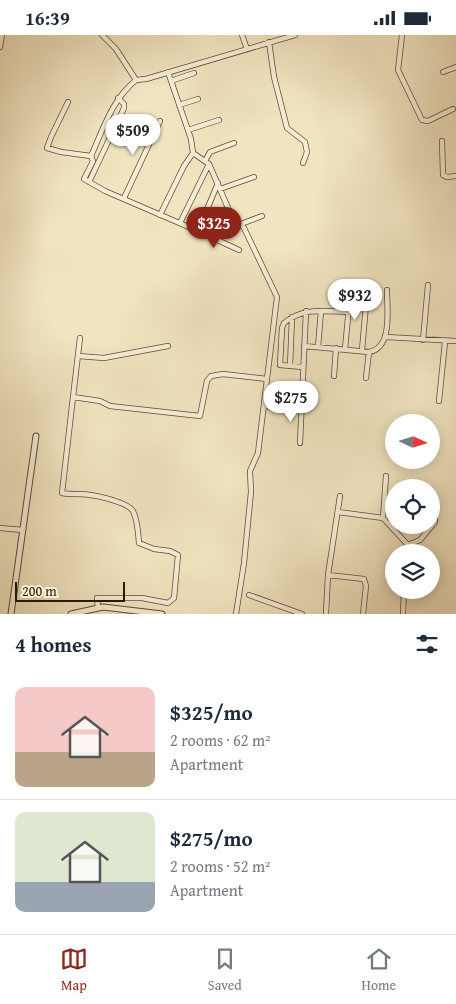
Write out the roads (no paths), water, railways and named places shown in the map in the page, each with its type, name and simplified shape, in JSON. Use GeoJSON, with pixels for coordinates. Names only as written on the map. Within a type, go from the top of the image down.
{"type":"FeatureCollection","features":[{"type":"Feature","properties":{"kind":"street"},"geometry":{"type":"LineString","coordinates":[[0,47],[2,35]]}},
{"type":"Feature","properties":{"kind":"street"},"geometry":{"type":"LineString","coordinates":[[102,35],[116,49],[136,79]]}},
{"type":"Feature","properties":{"kind":"street"},"geometry":{"type":"LineString","coordinates":[[242,35],[247,49]]}},
{"type":"Feature","properties":{"kind":"street"},"geometry":{"type":"LineString","coordinates":[[239,250],[124,199],[84,179],[93,161],[91,155],[118,98],[136,79],[146,79],[295,35]]}},
{"type":"Feature","properties":{"kind":"street"},"geometry":{"type":"LineString","coordinates":[[402,35],[398,70],[422,120],[428,121],[453,109]]}},
{"type":"Feature","properties":{"kind":"street"},"geometry":{"type":"LineString","coordinates":[[269,42],[274,77],[287,128],[305,142],[307,153],[303,163]]}},
{"type":"Feature","properties":{"kind":"street"},"geometry":{"type":"LineString","coordinates":[[443,72],[456,67]]}},
{"type":"Feature","properties":{"kind":"street"},"geometry":{"type":"LineString","coordinates":[[160,215],[184,166],[193,153],[191,139],[168,72]]}},
{"type":"Feature","properties":{"kind":"street"},"geometry":{"type":"LineString","coordinates":[[171,81],[194,73]]}},
{"type":"Feature","properties":{"kind":"street"},"geometry":{"type":"LineString","coordinates":[[89,182],[124,108],[124,104],[118,98]]}},
{"type":"Feature","properties":{"kind":"street"},"geometry":{"type":"LineString","coordinates":[[180,105],[198,99]]}},
{"type":"Feature","properties":{"kind":"street"},"geometry":{"type":"LineString","coordinates":[[68,103],[48,142],[47,148],[61,152],[91,155]]}},
{"type":"Feature","properties":{"kind":"street"},"geometry":{"type":"LineString","coordinates":[[188,130],[219,120]]}},
{"type":"Feature","properties":{"kind":"street"},"geometry":{"type":"LineString","coordinates":[[124,199],[160,121]]}},
{"type":"Feature","properties":{"kind":"street"},"geometry":{"type":"LineString","coordinates":[[442,141],[443,175],[447,177],[456,176]]}},
{"type":"Feature","properties":{"kind":"street"},"geometry":{"type":"LineString","coordinates":[[180,223],[210,152],[234,143]]}},
{"type":"Feature","properties":{"kind":"street"},"geometry":{"type":"LineString","coordinates":[[193,153],[207,162],[235,224],[241,224],[262,216]]}},
{"type":"Feature","properties":{"kind":"street"},"geometry":{"type":"LineString","coordinates":[[220,189],[254,177]]}},
{"type":"Feature","properties":{"kind":"street"},"geometry":{"type":"LineString","coordinates":[[198,231],[218,183]]}},
{"type":"Feature","properties":{"kind":"street"},"geometry":{"type":"LineString","coordinates":[[216,239],[229,210]]}},
{"type":"Feature","properties":{"kind":"street"},"geometry":{"type":"LineString","coordinates":[[236,614],[244,563],[251,492],[250,471],[258,453],[276,293],[241,224]]}},
{"type":"Feature","properties":{"kind":"street"},"geometry":{"type":"LineString","coordinates":[[423,340],[428,285]]}},
{"type":"Feature","properties":{"kind":"street"},"geometry":{"type":"LineString","coordinates":[[304,346],[377,350],[386,337],[387,290]]}},
{"type":"Feature","properties":{"kind":"street"},"geometry":{"type":"LineString","coordinates":[[362,350],[367,294]]}},
{"type":"Feature","properties":{"kind":"street"},"geometry":{"type":"LineString","coordinates":[[345,349],[350,296]]}},
{"type":"Feature","properties":{"kind":"street"},"geometry":{"type":"LineString","coordinates":[[303,367],[280,364],[282,328],[284,323],[306,311],[349,312]]}},
{"type":"Feature","properties":{"kind":"street"},"geometry":{"type":"LineString","coordinates":[[300,443],[306,311]]}},
{"type":"Feature","properties":{"kind":"street"},"geometry":{"type":"LineString","coordinates":[[318,347],[321,311]]}},
{"type":"Feature","properties":{"kind":"street"},"geometry":{"type":"LineString","coordinates":[[290,366],[292,317]]}},
{"type":"Feature","properties":{"kind":"street"},"geometry":{"type":"LineString","coordinates":[[386,337],[445,342],[456,341]]}},
{"type":"Feature","properties":{"kind":"street"},"geometry":{"type":"LineString","coordinates":[[80,338],[62,493],[70,495],[87,494],[125,504],[132,509],[136,518],[139,543],[178,555],[174,598],[168,603],[142,598],[97,598],[98,608]]}},
{"type":"Feature","properties":{"kind":"street"},"geometry":{"type":"LineString","coordinates":[[439,401],[445,342]]}},
{"type":"Feature","properties":{"kind":"street"},"geometry":{"type":"LineString","coordinates":[[78,356],[104,358],[168,346]]}},
{"type":"Feature","properties":{"kind":"street"},"geometry":{"type":"LineString","coordinates":[[334,376],[336,348]]}},
{"type":"Feature","properties":{"kind":"street"},"geometry":{"type":"LineString","coordinates":[[366,378],[369,351]]}},
{"type":"Feature","properties":{"kind":"street"},"geometry":{"type":"LineString","coordinates":[[73,397],[100,401],[110,406],[200,417],[207,381],[211,376],[223,374],[267,379]]}},
{"type":"Feature","properties":{"kind":"street"},"geometry":{"type":"LineString","coordinates":[[265,404],[301,406]]}},
{"type":"Feature","properties":{"kind":"street"},"geometry":{"type":"LineString","coordinates":[[12,612],[36,436]]}},
{"type":"Feature","properties":{"kind":"street"},"geometry":{"type":"LineString","coordinates":[[383,518],[386,476]]}},
{"type":"Feature","properties":{"kind":"street"},"geometry":{"type":"LineString","coordinates":[[326,614],[328,575],[340,496]]}},
{"type":"Feature","properties":{"kind":"street"},"geometry":{"type":"LineString","coordinates":[[338,512],[383,518],[407,544]]}},
{"type":"Feature","properties":{"kind":"street"},"geometry":{"type":"LineString","coordinates":[[0,527],[23,530]]}},
{"type":"Feature","properties":{"kind":"street"},"geometry":{"type":"LineString","coordinates":[[410,544],[420,540],[425,534]]}},
{"type":"Feature","properties":{"kind":"street"},"geometry":{"type":"LineString","coordinates":[[328,575],[364,579],[366,586],[363,614]]}},
{"type":"Feature","properties":{"kind":"street"},"geometry":{"type":"LineString","coordinates":[[249,595],[302,614]]}},
{"type":"Feature","properties":{"kind":"street"},"geometry":{"type":"LineString","coordinates":[[403,614],[404,599]]}},
{"type":"Feature","properties":{"kind":"street"},"geometry":{"type":"LineString","coordinates":[[71,614],[104,607],[162,614]]}}]}
